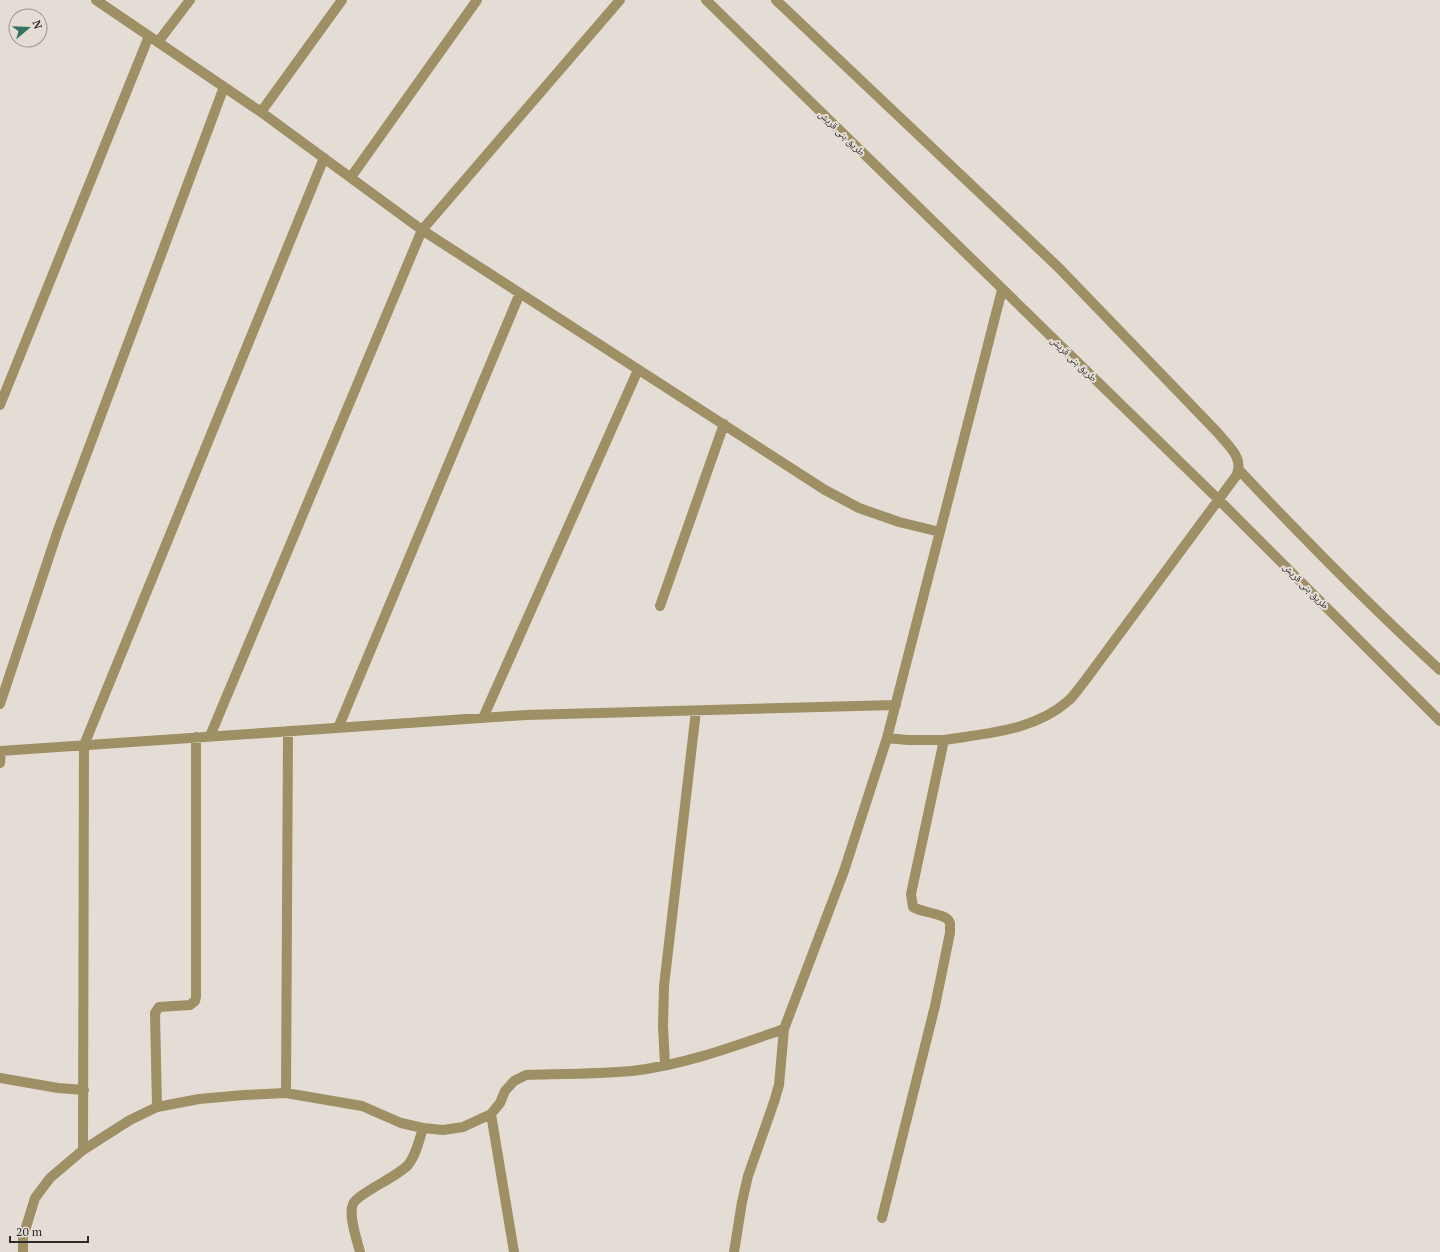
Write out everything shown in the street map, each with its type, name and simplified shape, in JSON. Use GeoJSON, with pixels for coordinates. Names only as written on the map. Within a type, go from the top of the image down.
{"type":"FeatureCollection","features":[{"type":"Feature","properties":{"kind":"street"},"geometry":{"type":"LineString","coordinates":[[96,0],[261,112],[422,230],[825,490],[859,508],[899,522],[940,532]]}},
{"type":"Feature","properties":{"kind":"street"},"geometry":{"type":"LineString","coordinates":[[158,42],[190,0]]}},
{"type":"Feature","properties":{"kind":"street"},"geometry":{"type":"LineString","coordinates":[[261,112],[342,0]]}},
{"type":"Feature","properties":{"kind":"street"},"geometry":{"type":"LineString","coordinates":[[351,177],[477,0]]}},
{"type":"Feature","properties":{"kind":"street"},"geometry":{"type":"LineString","coordinates":[[210,736],[422,230],[620,0]]}},
{"type":"Feature","properties":{"kind":"street","name":"طريق بنى قريش"},"geometry":{"type":"LineString","coordinates":[[706,0],[1218,500],[1440,721]]}},
{"type":"Feature","properties":{"kind":"street"},"geometry":{"type":"LineString","coordinates":[[776,0],[1058,267],[1218,433],[1238,457],[1237,473],[1227,488],[1084,682],[1069,700],[1046,717],[1016,728],[944,740],[908,740],[888,738]]}},
{"type":"Feature","properties":{"kind":"street"},"geometry":{"type":"LineString","coordinates":[[0,405],[149,36]]}},
{"type":"Feature","properties":{"kind":"street"},"geometry":{"type":"LineString","coordinates":[[0,704],[58,530],[224,87]]}},
{"type":"Feature","properties":{"kind":"street"},"geometry":{"type":"LineString","coordinates":[[84,1150],[84,745],[324,158]]}},
{"type":"Feature","properties":{"kind":"street"},"geometry":{"type":"LineString","coordinates":[[734,1252],[748,1176],[779,1085],[784,1029],[844,872],[888,738],[1002,290]]}},
{"type":"Feature","properties":{"kind":"street"},"geometry":{"type":"LineString","coordinates":[[338,728],[520,293]]}},
{"type":"Feature","properties":{"kind":"street"},"geometry":{"type":"LineString","coordinates":[[483,718],[638,370]]}},
{"type":"Feature","properties":{"kind":"street"},"geometry":{"type":"LineString","coordinates":[[660,606],[724,424]]}},
{"type":"Feature","properties":{"kind":"street"},"geometry":{"type":"LineString","coordinates":[[1237,473],[1389,623],[1440,670]]}},
{"type":"Feature","properties":{"kind":"street"},"geometry":{"type":"LineString","coordinates":[[0,763],[0,751],[526,715],[896,705]]}},
{"type":"Feature","properties":{"kind":"street"},"geometry":{"type":"LineString","coordinates":[[666,1065],[663,1026],[664,986],[696,710]]}},
{"type":"Feature","properties":{"kind":"street"},"geometry":{"type":"LineString","coordinates":[[286,1093],[288,731]]}},
{"type":"Feature","properties":{"kind":"street"},"geometry":{"type":"LineString","coordinates":[[157,1107],[155,1013],[159,1007],[190,1005],[195,1001],[196,997],[196,737]]}},
{"type":"Feature","properties":{"kind":"street"},"geometry":{"type":"LineString","coordinates":[[882,1218],[935,1006],[950,933],[950,922],[945,917],[919,911],[913,907],[911,901],[911,894],[929,806],[944,740]]}},
{"type":"Feature","properties":{"kind":"street"},"geometry":{"type":"LineString","coordinates":[[23,1252],[23,1237],[35,1198],[50,1178],[84,1150],[130,1120],[157,1107],[199,1099],[286,1093],[362,1106],[401,1123],[423,1128],[443,1130],[463,1127],[491,1114],[500,1103],[505,1091],[514,1081],[526,1075],[632,1071],[666,1065],[699,1057],[784,1029]]}},
{"type":"Feature","properties":{"kind":"street"},"geometry":{"type":"LineString","coordinates":[[0,1078],[58,1088],[84,1090]]}},
{"type":"Feature","properties":{"kind":"street"},"geometry":{"type":"LineString","coordinates":[[491,1114],[514,1252]]}},
{"type":"Feature","properties":{"kind":"street"},"geometry":{"type":"LineString","coordinates":[[360,1252],[352,1217],[353,1203],[359,1197],[397,1175],[408,1164],[416,1151],[423,1128]]}}]}
